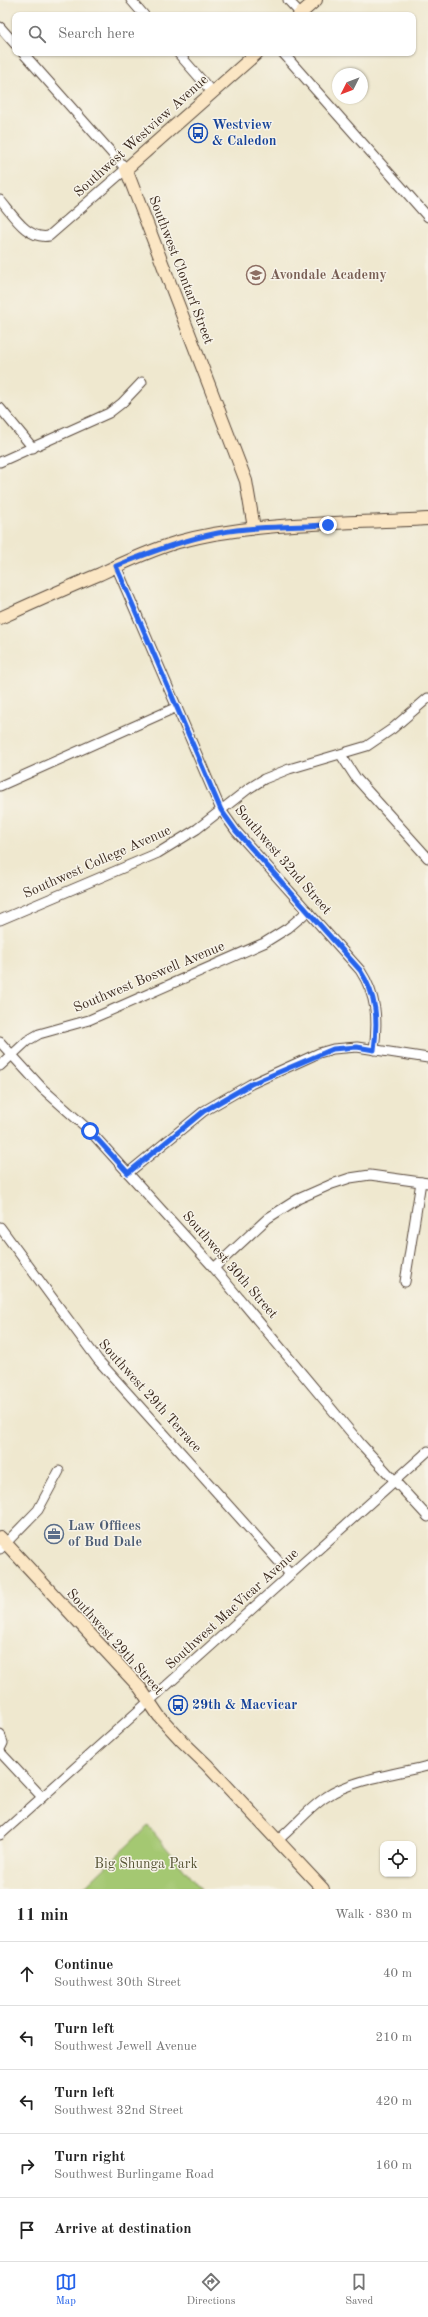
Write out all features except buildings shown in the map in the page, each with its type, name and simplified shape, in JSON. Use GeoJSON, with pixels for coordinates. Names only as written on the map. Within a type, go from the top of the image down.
{"type":"FeatureCollection","features":[{"type":"Feature","properties":{"kind":"main road"},"geometry":{"type":"LineString","coordinates":[[302,12],[316,0]]}},
{"type":"Feature","properties":{"kind":"main road","name":"Southwest Westview Avenue"},"geometry":{"type":"LineString","coordinates":[[126,169],[254,56]]}},
{"type":"Feature","properties":{"kind":"main road","name":"Southwest Clontarf Street"},"geometry":{"type":"LineString","coordinates":[[126,169],[246,481],[254,528]]}},
{"type":"Feature","properties":{"kind":"main road"},"geometry":{"type":"LineString","coordinates":[[0,618],[116,566],[177,543],[219,533],[254,528],[428,519]]}},
{"type":"Feature","properties":{"kind":"main road","name":"Southwest 29th Street"},"geometry":{"type":"LineString","coordinates":[[2,1543],[87,1634],[112,1657],[182,1741],[207,1765],[323,1889]]}},
{"type":"Feature","properties":{"kind":"street"},"geometry":{"type":"LineString","coordinates":[[131,0],[141,12]]}},
{"type":"Feature","properties":{"kind":"street"},"geometry":{"type":"LineString","coordinates":[[288,0],[298,12]]}},
{"type":"Feature","properties":{"kind":"street"},"geometry":{"type":"LineString","coordinates":[[0,27],[12,41]]}},
{"type":"Feature","properties":{"kind":"street","name":"Southwest Clontarf Street"},"geometry":{"type":"LineString","coordinates":[[26,56],[126,169]]}},
{"type":"Feature","properties":{"kind":"street"},"geometry":{"type":"LineString","coordinates":[[181,56],[212,92]]}},
{"type":"Feature","properties":{"kind":"street"},"geometry":{"type":"LineString","coordinates":[[286,56],[428,218]]}},
{"type":"Feature","properties":{"kind":"street","name":"Southwest Westview Avenue"},"geometry":{"type":"LineString","coordinates":[[0,200],[29,232],[43,237],[55,234],[126,169]]}},
{"type":"Feature","properties":{"kind":"street"},"geometry":{"type":"LineString","coordinates":[[0,462],[109,413],[122,403],[142,382]]}},
{"type":"Feature","properties":{"kind":"street"},"geometry":{"type":"LineString","coordinates":[[0,408],[33,448]]}},
{"type":"Feature","properties":{"kind":"street","name":"Southwest 32nd Street"},"geometry":{"type":"LineString","coordinates":[[116,566],[221,810],[236,831],[308,911],[366,979],[376,1006],[377,1026],[374,1050]]}},
{"type":"Feature","properties":{"kind":"street","name":"Southwest College Avenue"},"geometry":{"type":"LineString","coordinates":[[0,920],[158,853],[197,829],[248,789],[264,779],[289,768],[341,755],[367,746],[382,738],[428,698]]}},
{"type":"Feature","properties":{"kind":"street"},"geometry":{"type":"LineString","coordinates":[[0,786],[177,707]]}},
{"type":"Feature","properties":{"kind":"street"},"geometry":{"type":"LineString","coordinates":[[341,755],[356,778],[428,858]]}},
{"type":"Feature","properties":{"kind":"street","name":"Southwest Boswell Avenue"},"geometry":{"type":"LineString","coordinates":[[0,1066],[27,1041],[39,1034],[89,1020],[264,943],[288,928],[308,911]]}},
{"type":"Feature","properties":{"kind":"street","name":"Southwest 30th Street"},"geometry":{"type":"LineString","coordinates":[[0,1042],[43,1089],[90,1131],[214,1268],[394,1482],[428,1517]]}},
{"type":"Feature","properties":{"kind":"street"},"geometry":{"type":"LineString","coordinates":[[128,1173],[204,1111],[251,1084],[333,1049],[357,1047],[428,1058]]}},
{"type":"Feature","properties":{"kind":"street"},"geometry":{"type":"LineString","coordinates":[[214,1268],[268,1218],[298,1199],[332,1184],[350,1178],[370,1175],[424,1182],[405,1282]]}},
{"type":"Feature","properties":{"kind":"street","name":"Southwest 29th Terrace"},"geometry":{"type":"LineString","coordinates":[[0,1227],[98,1360],[290,1574]]}},
{"type":"Feature","properties":{"kind":"street","name":"Southwest MacVicar Avenue"},"geometry":{"type":"LineString","coordinates":[[0,1835],[428,1451]]}},
{"type":"Feature","properties":{"kind":"street"},"geometry":{"type":"LineString","coordinates":[[2,1543],[38,1510],[59,1471]]}},
{"type":"Feature","properties":{"kind":"street"},"geometry":{"type":"LineString","coordinates":[[0,1734],[3,1743],[0,1748]]}},
{"type":"Feature","properties":{"kind":"street"},"geometry":{"type":"LineString","coordinates":[[0,1752],[42,1797]]}},
{"type":"Feature","properties":{"kind":"street"},"geometry":{"type":"LineString","coordinates":[[278,1840],[324,1797],[334,1792],[428,1766]]}},
{"type":"Feature","properties":{"kind":"green space","name":"Big Shunga Park"},"geometry":{"type":"Polygon","coordinates":[[[148,1826],[201,1889],[81,1889],[87,1884],[148,1826]]]}},
{"type":"Feature","properties":{"kind":"place","name":"Westview & Caledon"},"geometry":{"type":"Point","coordinates":[198,133]}},
{"type":"Feature","properties":{"kind":"place","name":"Avondale Academy"},"geometry":{"type":"Point","coordinates":[256,275]}},
{"type":"Feature","properties":{"kind":"place","name":"Law Offices of Bud Dale"},"geometry":{"type":"Point","coordinates":[54,1534]}},
{"type":"Feature","properties":{"kind":"place","name":"29th & Macvicar"},"geometry":{"type":"Point","coordinates":[178,1705]}},
{"type":"Feature","properties":{"kind":"route"},"geometry":{"type":"LineString","coordinates":[[90,1131],[128,1173],[204,1111],[251,1084],[319,1053],[333,1049],[357,1047],[374,1050],[377,1026],[376,1006],[372,991],[366,979],[360,970],[236,831],[221,810],[211,790],[203,768],[116,566],[177,543],[219,533],[254,528],[328,525]]}}]}
